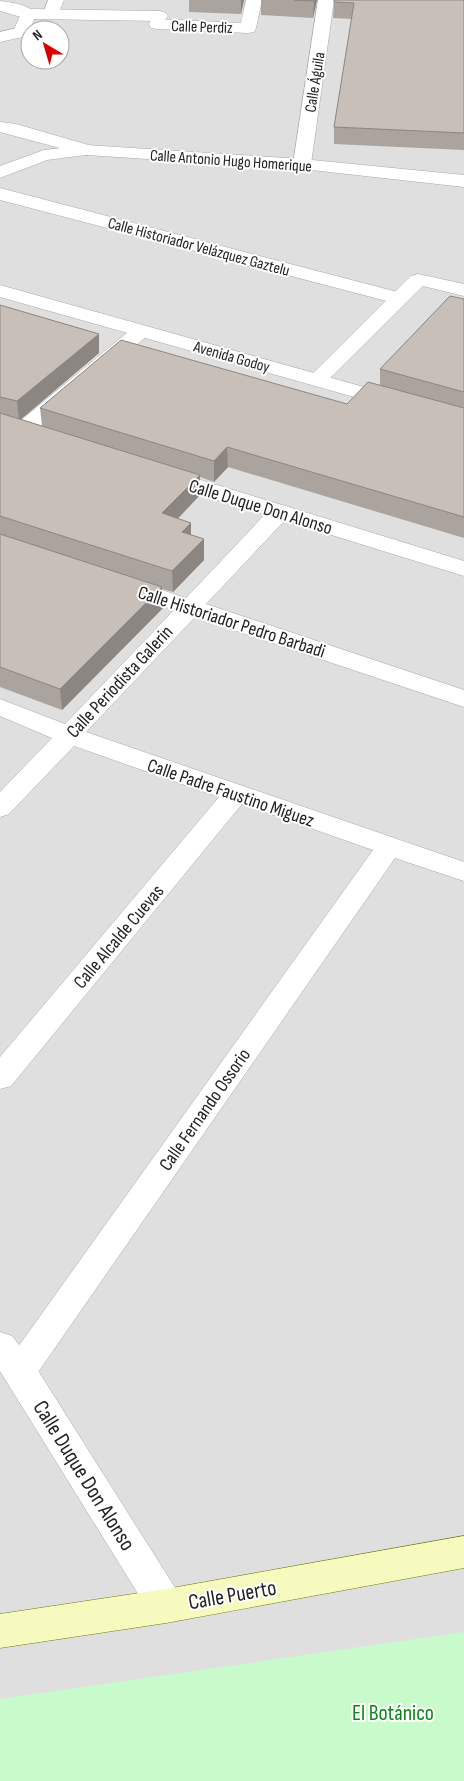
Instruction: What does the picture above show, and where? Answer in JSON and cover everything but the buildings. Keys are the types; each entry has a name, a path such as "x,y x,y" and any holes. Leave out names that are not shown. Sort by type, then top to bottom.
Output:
{"main road":[{"name":"Calle Puerto","path":"0,1631 166,1606 464,1552"}],"street":[{"name":"Calle Perdiz","path":"156,18 248,28 254,0"},
{"name":"Calle Águila","path":"302,164 326,0"},
{"path":"0,6 9,7 28,14 53,7 156,18"},
{"path":"27,20 28,14"},
{"path":"0,37 20,33"},
{"path":"0,127 10,128 86,150"},
{"name":"Calle Antonio Hugo Homerique","path":"0,172 44,155 86,150 302,164 464,181"},
{"name":"Calle Historiador Velázquez Gaztelu","path":"0,194 398,298"},
{"path":"317,380 418,280 426,280 464,290"},
{"name":"Avenida Godoy","path":"0,291 464,422"},
{"path":"22,430 140,331"},
{"path":"0,424 49,439"},
{"name":"Calle Duque Don Alonso","path":"142,468 464,569"},
{"name":"Calle Periodista Galerin","path":"0,808 280,512"},
{"name":"Calle Historiador Pedro Barbadi","path":"109,580 464,699"},
{"name":"Calle Padre Faustino Miguez","path":"0,707 69,735 389,848 464,872"},
{"name":"Calle Alcalde Cuevas","path":"0,1078 236,794"},
{"name":"Calle Fernando Ossorio","path":"10,1359 389,848"},
{"name":"Calle Duque Don Alonso","path":"10,1359 166,1606"}],"shaded area":[{"path":"0,0 464,0 464,1781 0,1781"}],"green space":[{"name":"El Botánico","path":"464,1632 464,1781 0,1781 0,1699"}]}
